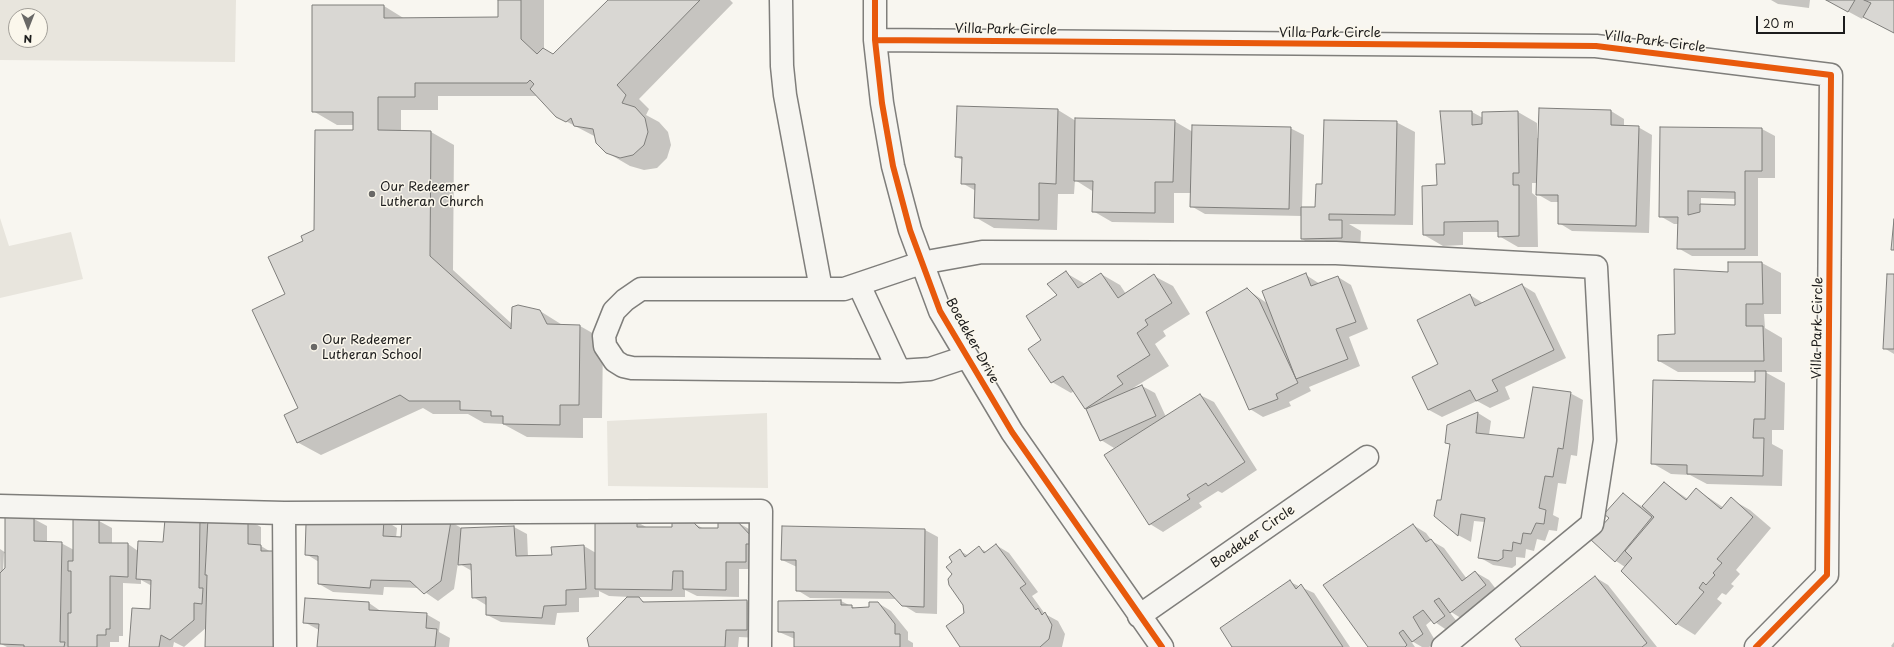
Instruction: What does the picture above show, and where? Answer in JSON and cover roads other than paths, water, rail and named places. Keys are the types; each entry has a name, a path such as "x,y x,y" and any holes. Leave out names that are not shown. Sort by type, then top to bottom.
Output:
{"street":[{"path":"781,0 782,66 785,95 821,289"},
{"name":"Boedeker Drive","path":"875,0 875,40 882,103 893,166 910,230 921,263 940,310 1012,432 1162,647"},
{"name":"Villa Park Circle","path":"875,40 1596,46 1831,75 1827,575 1756,647"},
{"path":"966,356 930,369 899,371 632,368 623,366 615,361 605,346 604,336 614,310 641,289 844,289 921,263 982,252 1328,253 1596,267 1605,440 1592,524 1443,647"},
{"path":"859,285 899,371"},
{"name":"Boedeker Circle","path":"1140,616 1367,457"},
{"path":"0,506 284,513 761,511 760,647"},
{"path":"284,513 285,647"}],"place":[{"name":"Our Redeemer Lutheran Church","path":"372,194"},
{"name":"Our Redeemer Lutheran School","path":"314,347"}]}
